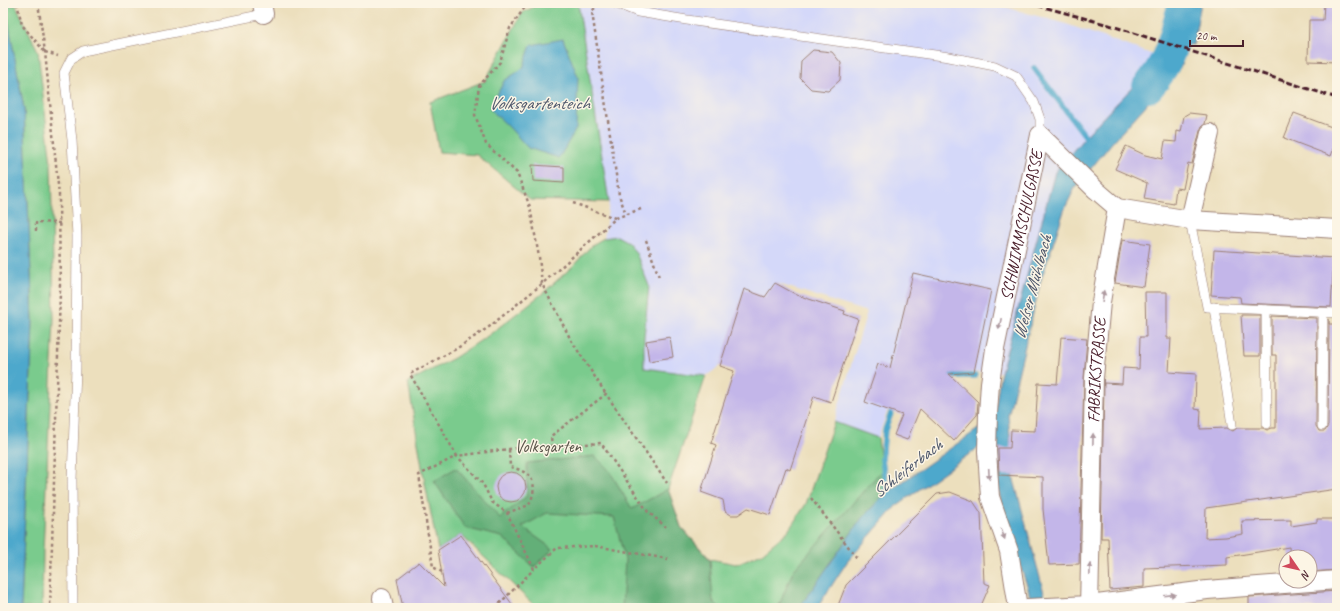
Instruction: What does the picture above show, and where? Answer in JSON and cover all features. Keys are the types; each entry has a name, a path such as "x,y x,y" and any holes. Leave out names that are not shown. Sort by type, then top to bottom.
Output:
{"street":[{"path":"1190,220 1210,133"},
{"name":"SCHWIMMSCHULGASSE","path":"1040,135 1064,160 1117,208"},
{"name":"SCHWIMMSCHULGASSE","path":"1018,608 1009,551 990,497 987,451 988,414 990,383 995,349 1040,135"},
{"path":"1117,208 1190,220 1337,229"},
{"name":"FABRIKSTRASSE","path":"1089,606 1094,378 1102,302 1117,208"},
{"path":"1018,608 1089,606 1207,590 1337,580"}],"lane":[{"path":"615,3 638,12 949,57 995,66 1016,76 1034,102 1040,119 1040,135"},
{"path":"73,608 72,480 76,368 77,236 72,140 64,73 71,59 84,51 263,8"},
{"path":"1190,220 1207,306 1337,314"},
{"path":"1214,307 1232,425"},
{"path":"1266,310 1267,424"},
{"path":"1322,426 1323,313"}],"path":[{"path":"17,3 22,25 45,52"},
{"path":"38,3 45,52 59,195 60,223 60,300 50,608"},
{"path":"528,3 510,28 500,62 479,86 475,115 486,144 517,173 530,207 542,284 571,340 606,394 668,483"},
{"path":"598,3 592,12 619,195 626,214"},
{"path":"573,203 616,218"},
{"path":"534,569 508,513 492,502 483,484 457,456 410,374 456,349 489,327 542,284 616,218 641,209"},
{"path":"36,231 36,222 60,223"},
{"path":"646,240 659,277"},
{"path":"552,447 551,436 606,394"},
{"path":"442,572 432,566 418,475 457,456 509,449 601,443 648,512 666,527"},
{"path":"508,513 529,505 534,494 532,479 522,470 510,467 509,449"},
{"path":"811,498 857,558"},
{"path":"495,608 557,548 595,546 668,559"}],"shaded area":[{"path":"578,3 991,3 1066,24 1157,56 1155,64 1090,131 1055,172 1001,372 900,374 878,438 834,422 867,312 776,283 765,297 744,289 720,366 706,376 644,368 644,337 617,236 604,238 609,202"}],"green space":[{"path":"541,3 578,3 609,202 530,200 477,155 439,152 430,102 485,81 522,13"},
{"path":"5,5 16,5 38,51 51,164 54,319 43,551 42,608 21,608 33,321 24,109"},
{"name":"Volksgarten","path":"617,236 628,242 636,253 649,286 644,337 644,368 706,376 668,489 681,527 710,559 736,564 762,553 788,531 806,504 834,422 878,438 885,494 862,518 799,608 537,608 461,535 438,550 423,473 408,382 454,358 489,335 543,293 573,266 592,245 604,238"},
{"path":"595,456 609,470 632,509 668,489 681,527 710,560 713,602 721,608 622,608 625,560 614,517 547,513 522,527 553,549 534,567 502,537 465,528 434,481 456,468 500,518 527,496 527,463"},
{"path":"882,470 885,494 862,518 799,608 778,608 793,571"}],"water":[{"path":"3,3 5,3 24,109 33,321 21,608 3,608"},
{"path":"1171,3 1201,3 1193,45 1161,42 1183,64 1111,144 1075,188 1065,208 1041,280 1008,416 1014,480 1048,608 1032,608 1028,588 1004,522 992,447 992,438 896,506 847,562 817,608 799,608 862,518 885,494 994,418 1000,376 1055,172 1090,131 1155,64"},
{"name":"Volksgartenteich","path":"563,39 578,77 576,129 559,158 528,148 490,109 504,81 523,68 531,45"}],"building":[{"path":"1324,3 1337,3 1337,62 1308,61 1309,20 1323,20"},
{"path":"813,50 832,52 841,63 840,80 828,91 811,89 800,78 801,61"},
{"path":"1189,113 1207,115 1205,124 1202,126 1200,131 1192,164 1188,163 1183,189 1176,188 1174,204 1144,199 1147,183 1115,169 1126,146 1145,155 1162,159 1165,141 1176,142 1177,131 1181,132 1184,116"},
{"path":"1294,113 1337,129 1337,140 1331,156 1284,138"},
{"path":"532,165 564,167 564,183 533,181"},
{"path":"1122,240 1150,244 1144,287 1115,283"},
{"path":"1214,250 1334,258 1331,307 1241,303 1240,297 1211,295"},
{"path":"913,273 991,290 974,372 949,374 978,402 977,415 954,441 920,409 907,440 894,435 902,415 865,402 878,364 890,368"},
{"path":"775,283 797,295 845,311 844,314 858,319 831,402 814,396 790,470 786,468 770,515 748,508 738,515 731,515 725,511 723,500 701,492 716,445 711,443 734,371 720,366 744,289 765,297"},
{"path":"1145,292 1167,292 1167,338 1171,338 1169,372 1196,374 1195,409 1201,410 1200,429 1227,428 1233,431 1237,428 1263,428 1267,430 1276,428 1276,355 1272,355 1272,316 1317,318 1316,426 1319,431 1325,431 1328,426 1329,319 1329,324 1337,324 1337,489 1206,508 1205,538 1226,537 1243,534 1242,521 1291,520 1291,526 1317,522 1317,519 1337,519 1337,570 1318,571 1318,549 1289,549 1289,547 1227,557 1227,565 1144,568 1144,587 1110,590 1108,538 1101,538 1104,383 1122,384 1123,368 1139,369 1140,337 1146,337"},
{"path":"1241,315 1260,315 1260,356 1244,356"},
{"path":"670,337 673,357 649,361 646,341"},
{"path":"1061,337 1087,339 1084,378 1079,564 1049,565 1043,509 1043,477 999,475 998,448 1010,448 1011,430 1035,431 1038,383 1057,384"},
{"path":"511,472 522,476 526,487 522,498 511,502 500,498 496,487 500,476"},
{"path":"950,492 973,501 981,513 984,583 990,585 980,608 837,608 846,585 937,494"},
{"path":"461,535 515,608 403,608 397,579 419,562 444,587 438,550"},
{"path":"1337,591 1337,608 1249,608 1249,597"}],"waterway":[{"name":"Welser Mühlbach","path":"1148,87 1156,78 1167,58 1175,37 1184,3"},
{"path":"1034,68 1089,141"},
{"path":"944,376 975,376"},
{"name":"Schleiferbach","path":"888,497 882,460 885,430 894,405"}],"railway":[{"path":"1029,3 1109,25 1337,98"}]}
